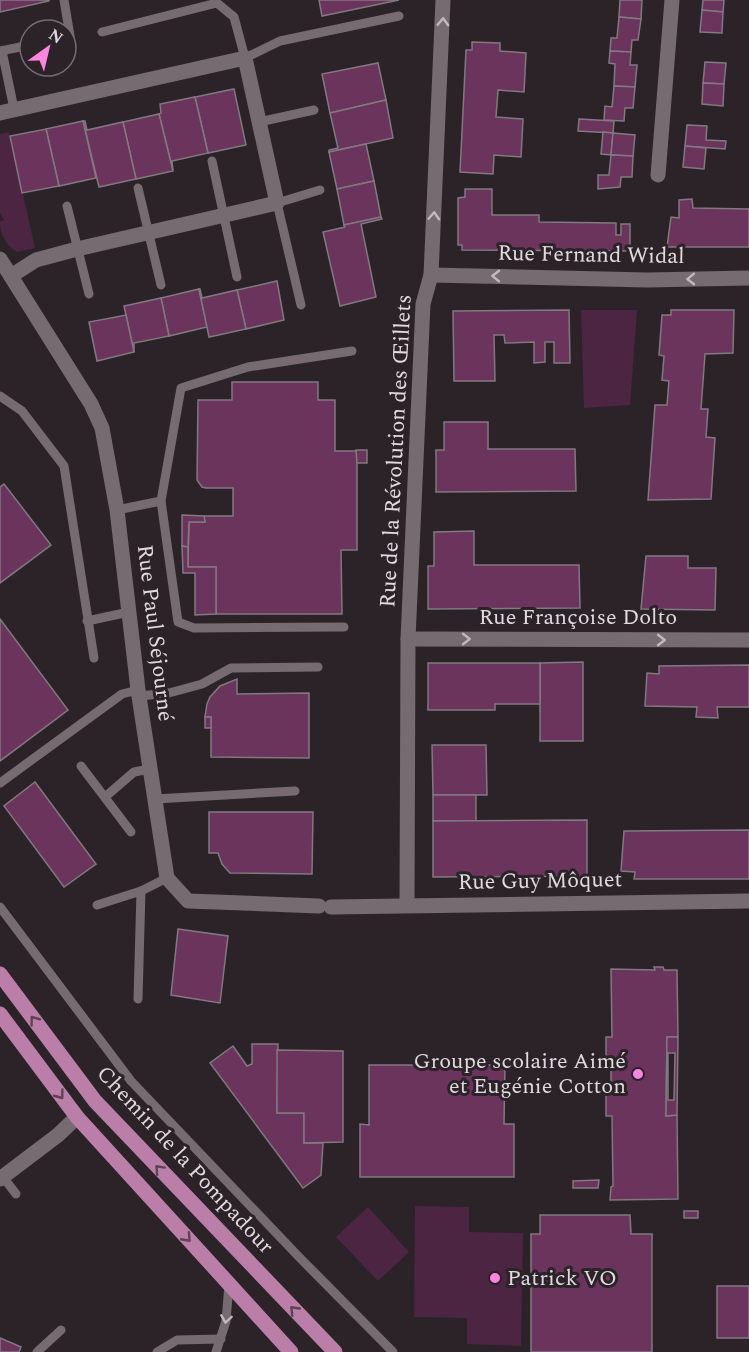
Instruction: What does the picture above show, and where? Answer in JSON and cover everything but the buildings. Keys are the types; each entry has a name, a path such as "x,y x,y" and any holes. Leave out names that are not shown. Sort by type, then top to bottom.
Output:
{"main road":[{"name":"Chemin de la Pompadour","path":"0,974 95,1101 335,1352"},
{"path":"0,1014 77,1117 291,1352"}],"street":[{"name":"Rue de la Révolution des Œillets","path":"407,905 408,639 423,304 431,275 443,0"},
{"path":"658,175 672,0"},
{"path":"7,111 245,58 277,203 36,260 11,276"},
{"name":"Rue Paul Séjourné","path":"0,259 91,404 102,428 117,510 139,693 166,878"},
{"name":"Rue Fernand Widal","path":"431,275 647,280 749,278"},
{"name":"Rue Françoise Dolto","path":"408,639 749,640"},
{"name":"Rue Guy Môquet","path":"166,878 188,901 325,907 749,901"},
{"path":"2,1178 58,1136 77,1117"}],"lane":[{"path":"64,0 67,18"},
{"path":"102,32 217,3 234,17 245,58 280,41 399,16"},
{"path":"7,111 1,51 18,47"},
{"path":"259,122 314,110"},
{"path":"212,161 237,277"},
{"path":"138,188 161,285"},
{"path":"301,305 277,203 320,190"},
{"path":"67,206 89,294"},
{"path":"344,627 194,628 178,622 162,501 181,388 248,367 352,351"},
{"path":"0,396 22,411 64,466 94,658"},
{"path":"117,510 162,501"},
{"path":"87,621 129,612"},
{"path":"0,783 122,694 169,693 202,684 231,668 318,667"},
{"path":"81,766 131,832"},
{"path":"105,797 134,772 150,769"},
{"path":"155,799 295,791"},
{"path":"97,905 141,891 166,878"},
{"path":"138,999 141,891"},
{"path":"0,907 131,1082 393,1352"},
{"path":"2,1178 16,1194"},
{"path":"216,1352 226,1321 229,1284"},
{"path":"37,1352 61,1330"},
{"path":"157,1352 177,1340 221,1339"}],"shaded area":[{"path":"9,132 35,248 17,252 4,239 0,227 0,222 4,220 0,213 0,134"},
{"path":"581,310 637,310 630,405 584,408"},
{"path":"415,1206 469,1207 469,1232 523,1233 521,1346 467,1344 467,1318 414,1317"},
{"path":"368,1207 409,1252 378,1281 336,1237"}],"place":[{"name":"Groupe scolaire Aimé et Eugénie Cotton","path":"638,1074"},
{"name":"Patrick VO","path":"495,1278"}]}
